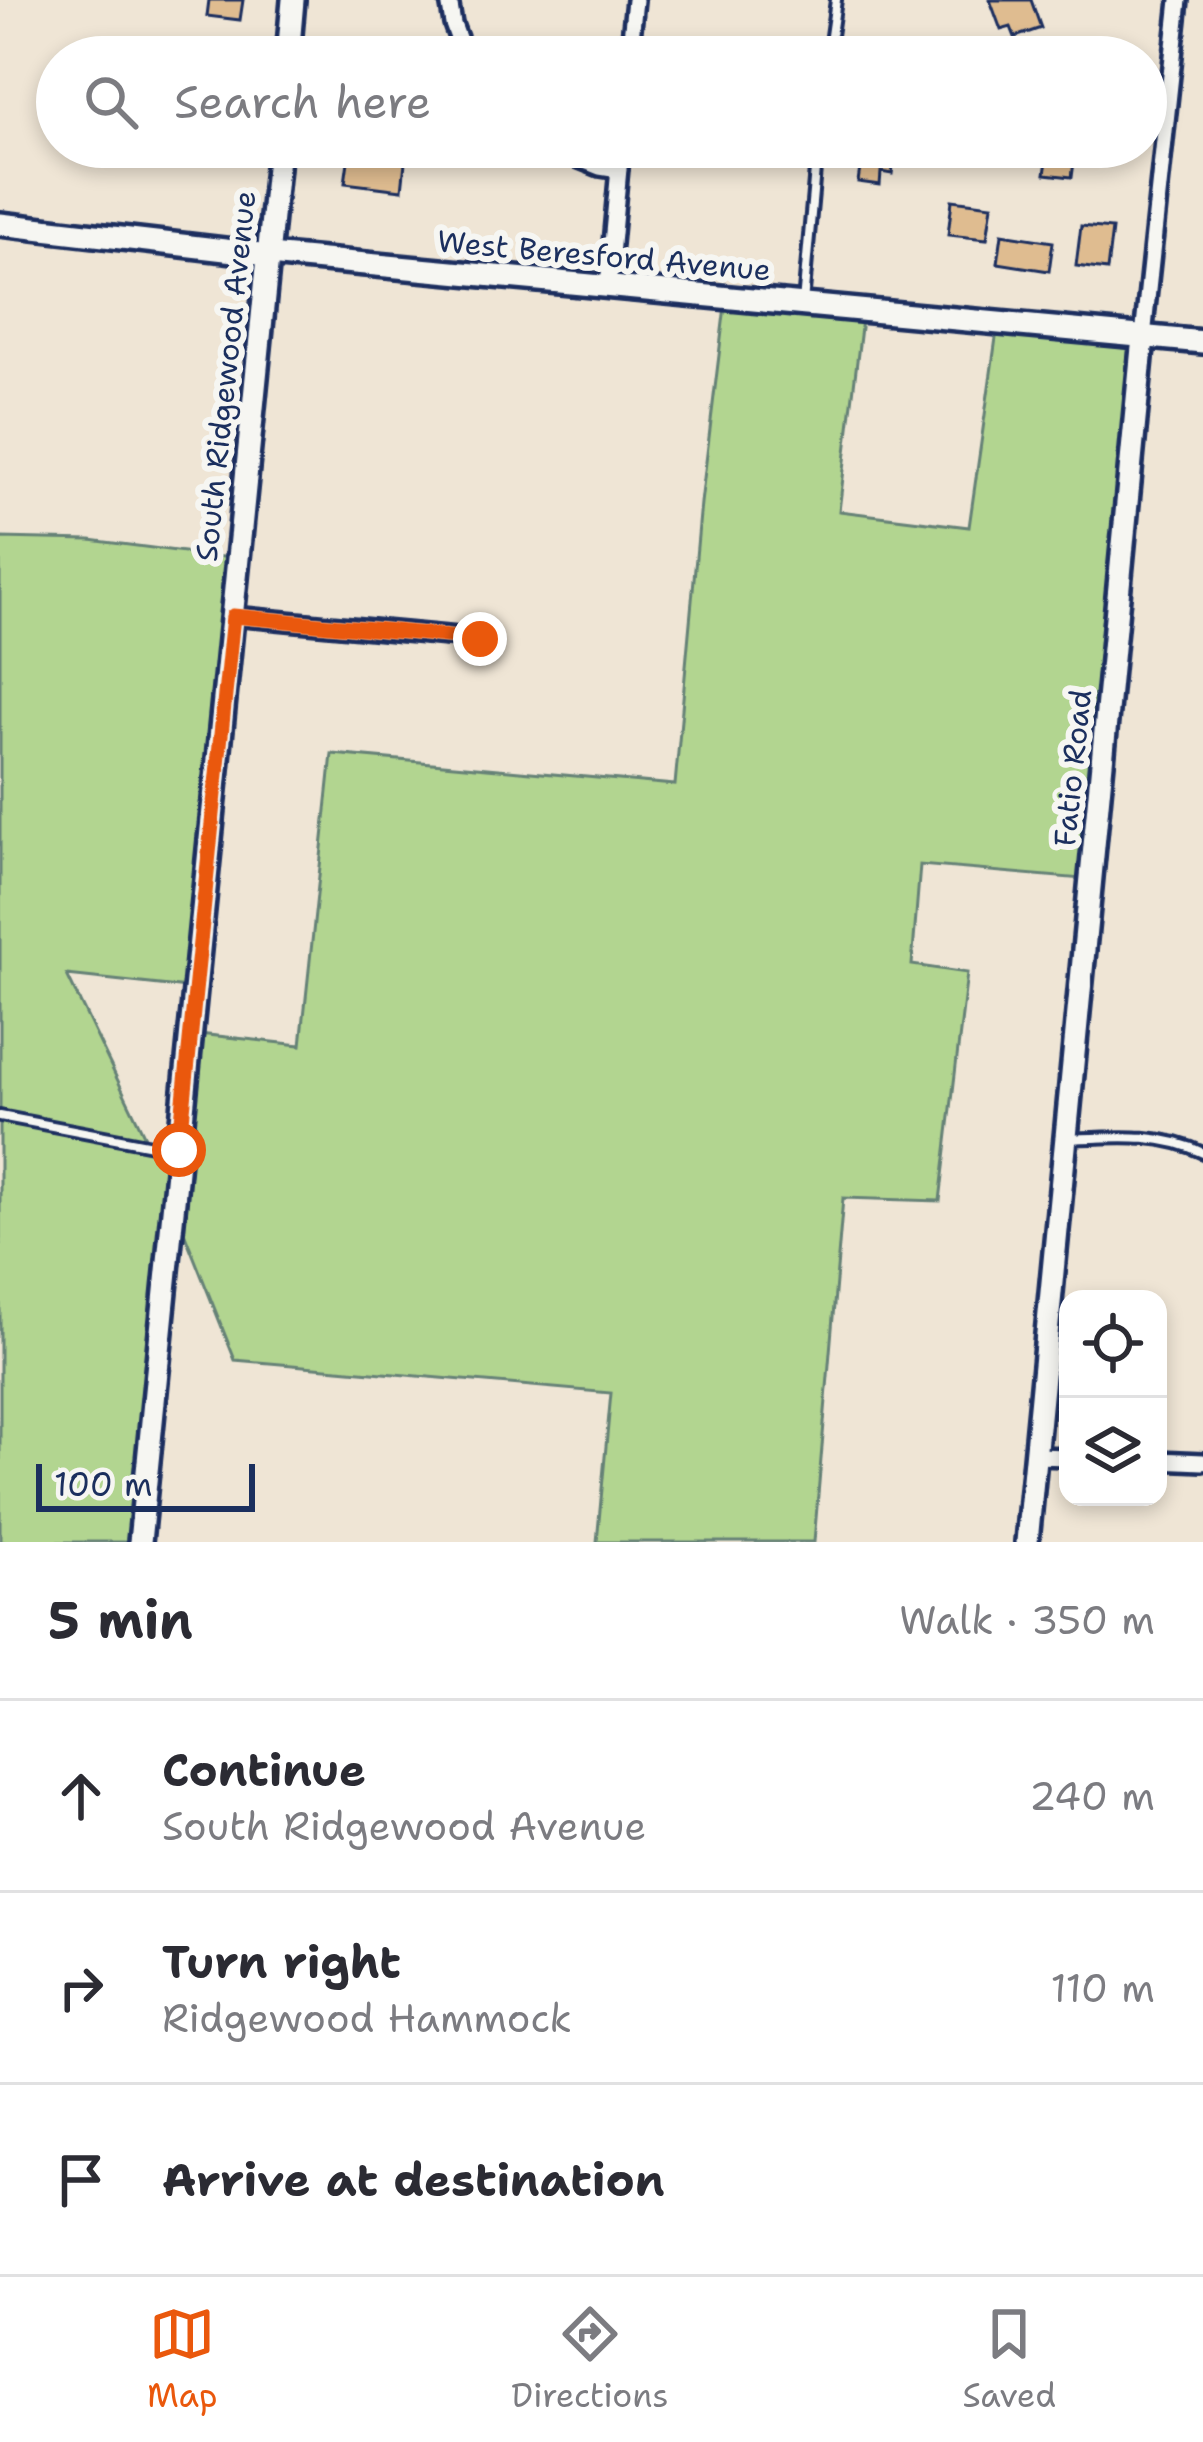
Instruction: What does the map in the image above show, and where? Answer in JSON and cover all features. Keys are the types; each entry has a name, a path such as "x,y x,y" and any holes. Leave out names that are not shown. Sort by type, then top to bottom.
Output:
{"street":[{"path":"290,36 293,0"},
{"path":"449,0 457,36"},
{"path":"631,36 635,0"},
{"name":"Fatio Road","path":"1167,109 1179,0"},
{"name":"South Ridgewood Avenue","path":"140,1542 277,168"},
{"path":"608,286 619,170 610,168"},
{"name":"Fatio Road","path":"1027,1542 1161,168"},
{"name":"West Beresford Avenue","path":"0,224 269,255 1203,342"},
{"path":"233,616 480,639"},
{"path":"1036,1456 1059,1457"},
{"path":"1167,1460 1203,1462"}],"lane":[{"path":"831,36 836,0"},
{"path":"802,305 815,168"},
{"path":"0,1115 179,1150"},
{"path":"1066,1139 1138,1136 1185,1144 1203,1153"}],"green space":[{"path":"725,306 862,319 839,511 969,527 997,331 1130,345 1082,879 920,865 912,965 967,973 940,1201 843,1198 814,1542 597,1542 611,1393 235,1360 180,1222 198,1034 301,1045 332,754 675,785"},
{"path":"0,538 90,540 231,558 188,988 67,975 146,1139 172,1143 133,1542 0,1542"}],"building":[{"path":"209,0 243,0 240,20 207,16"},
{"path":"990,0 1031,0 1041,28 1018,36 1011,27 1001,30"},
{"path":"347,168 404,168 402,190 345,183"},
{"path":"860,168 893,168 892,174 881,172 880,185 858,182"},
{"path":"1046,168 1073,168 1072,177 1045,174"},
{"path":"952,200 992,205 987,239 948,235"},
{"path":"1081,226 1112,229 1107,270 1076,266"},
{"path":"1002,234 1053,242 1049,271 998,263"}],"route":[{"path":"179,1150 233,616 480,639"}]}
